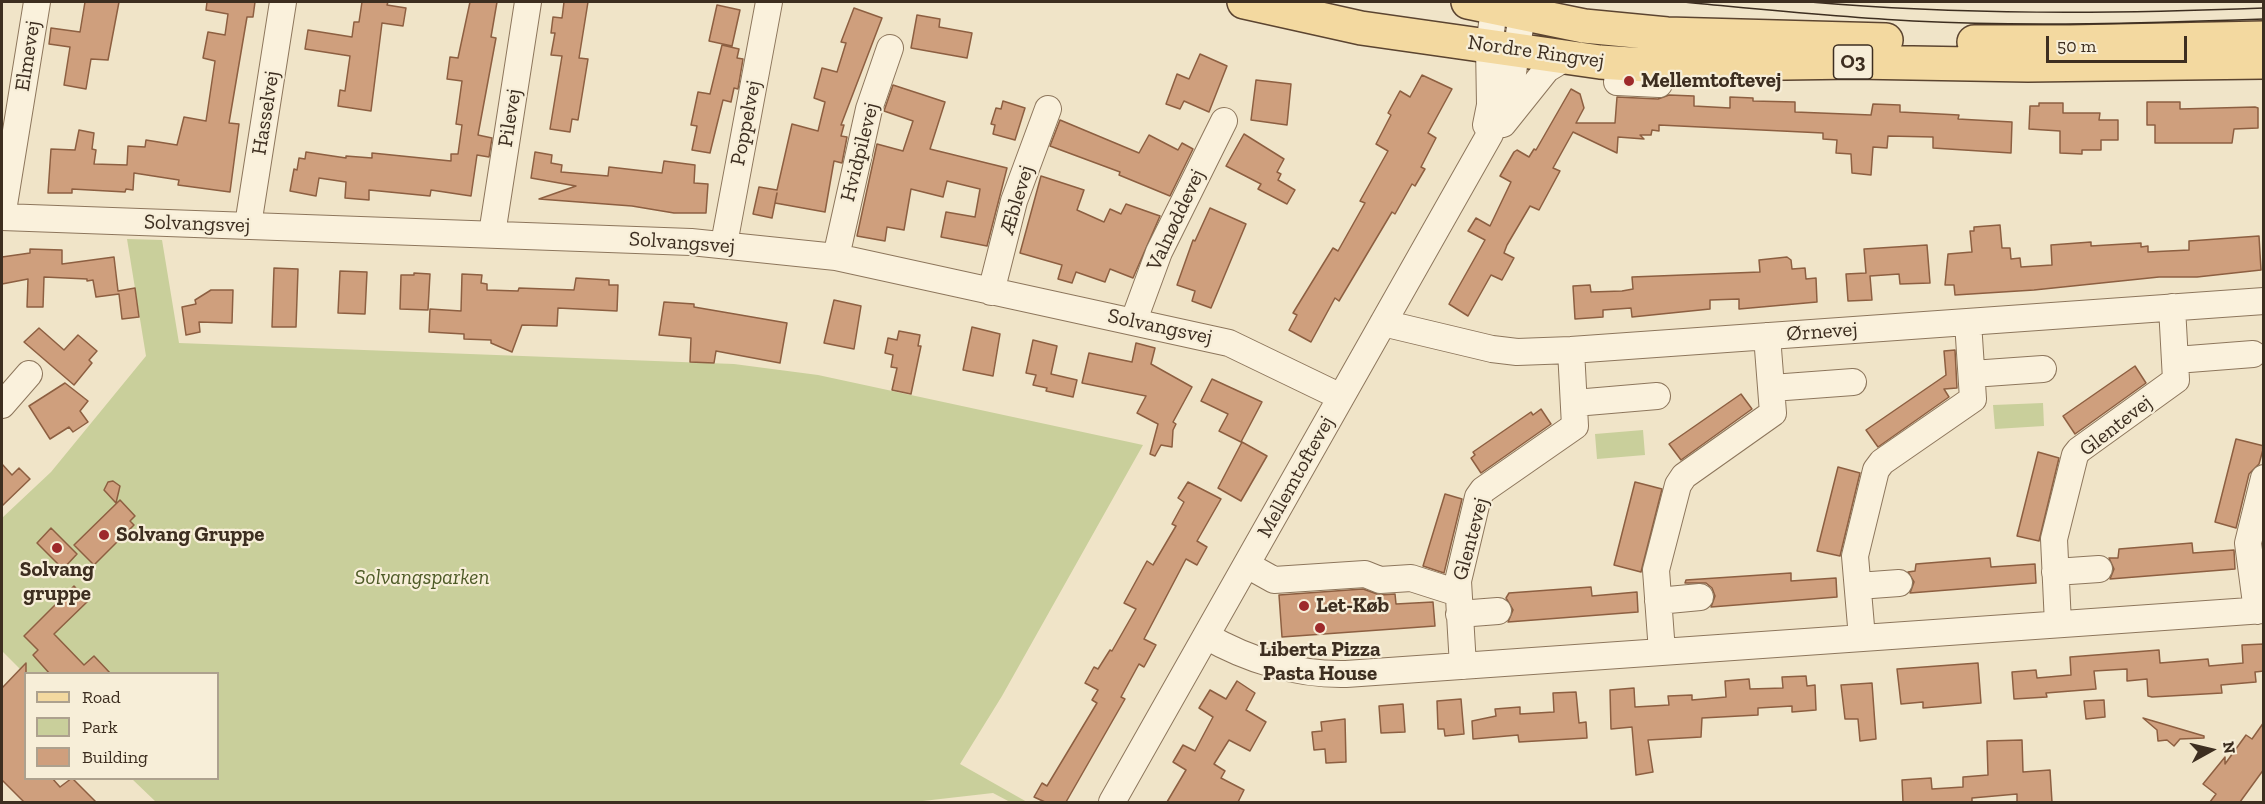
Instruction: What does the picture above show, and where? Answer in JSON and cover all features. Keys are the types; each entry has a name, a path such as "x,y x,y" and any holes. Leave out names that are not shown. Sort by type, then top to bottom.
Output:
{"main road":[{"path":"1556,2 1564,5 1727,24 1738,26 1751,36"},
{"name":"Nordre Ringvej","path":"1254,3 1361,28 1501,17 1667,34 1900,41 2070,42 2264,38"},
{"name":"Nordre Ringvej","path":"1501,17 1567,57 1660,65 1855,62 2051,65 2264,62"}],"street":[{"name":"Elmevej","path":"2,217 37,2"},
{"name":"Hasselvej","path":"248,225 283,2"},
{"name":"Pilevej","path":"492,234 528,2"},
{"name":"Poppelvej","path":"724,244 769,2"},
{"name":"Mellemtoftevej","path":"1480,152 1490,105 1501,17"},
{"name":"Hvidpilevej","path":"836,257 869,109 890,48"},
{"name":"Mellemtoftevej","path":"1113,802 1480,152 1547,69 1567,57"},
{"path":"1617,81 1659,84 1660,65"},
{"name":"Æblevej","path":"991,292 1014,201 1048,109"},
{"name":"Valnøddevej","path":"1134,320 1159,252 1224,121"},
{"name":"Solvangsvej","path":"2,217 724,244 836,257 991,292 1134,320 1229,343 1341,397"},
{"name":"Ørnevej","path":"1383,323 1492,349 1517,352 2264,301"},
{"name":"Glentevej","path":"2058,624 2054,539 2075,455 2172,384 2177,375 2172,307"},
{"path":"1862,638 1855,556 1876,470 1882,462 1970,402 1974,395 1968,322"},
{"path":"1662,652 1657,566 1679,482 1771,416 1772,388 1767,336"},
{"name":"Glentevej","path":"1463,666 1458,581 1480,493 1572,430 1576,421 1571,350"},
{"path":"2176,360 2253,354"},
{"path":"1972,374 2043,369"},
{"path":"2,405 29,374"},
{"path":"1772,388 1853,382"},
{"path":"1575,403 1657,396"},
{"path":"1206,636 1250,657 1314,673 1346,674 2260,611 2257,561 2249,532 2264,478"},
{"path":"1246,565 1274,580 1365,574 1380,580 1411,578 1459,604 1498,611"},
{"path":"2055,572 2099,569"},
{"path":"1858,586 1899,583"},
{"path":"1658,601 1700,597"}],"green space":[{"name":"Solvangsparken","path":"127,239 162,240 179,343 734,364 818,375 1143,445 1002,696 960,764 1027,802 1010,802 993,793 914,802 156,802 133,780 219,780 219,672 24,673 2,651 2,518 51,472 146,356"},
{"path":"2043,403 2044,426 1995,429 1993,405"},
{"path":"1643,430 1645,455 1597,459 1595,434"}],"building":[{"path":"85,2 119,2 108,60 91,59 86,89 64,85 70,47 49,44 51,28 80,32"},
{"path":"207,2 255,2 253,17 247,17 229,123 239,124 230,192 178,185 179,180 134,173 133,190 126,189 125,192 72,189 72,193 48,193 51,149 75,150 79,130 94,133 92,149 96,150 94,164 127,165 128,146 145,147 146,140 177,145 184,117 206,121 215,61 203,58 208,32 225,35 228,14 206,10"},
{"path":"362,2 388,2 387,5 406,8 403,26 382,23 371,111 338,106 340,90 345,91 350,56 305,49 308,30 352,37 354,22 359,22"},
{"path":"470,2 497,2 491,37 496,38 478,135 492,138 489,157 477,155 471,196 431,190 430,196 369,190 369,200 345,198 346,182 319,178 316,196 290,191 294,169 297,170 299,158 305,159 306,152 346,158 346,156 372,158 372,153 451,161 451,154 458,154 462,125 456,124 462,81 447,79 450,57 458,58"},
{"path":"564,2 588,2 579,58 588,59 578,120 572,119 570,132 550,129 562,56 551,55 555,33 551,33 553,17 562,18"},
{"path":"717,5 740,10 732,46 709,41"},
{"path":"854,8 882,18 841,125 844,125 841,136 847,137 842,163 834,161 825,212 775,203 772,218 753,214 759,187 777,190 792,124 818,131 825,102 814,98 822,68 837,72 846,43 841,42"},
{"path":"917,15 940,19 939,27 972,33 967,58 911,48"},
{"path":"722,45 739,49 737,58 743,59 738,89 734,88 731,102 723,100 710,153 692,150 697,126 691,125 698,92 710,94"},
{"path":"1200,54 1227,66 1209,112 1184,101 1180,109 1166,104 1177,74 1189,79"},
{"path":"1422,75 1452,89 1428,133 1436,138 1421,167 1425,169 1415,186 1412,184 1395,214 1392,212 1339,301 1335,298 1311,342 1289,330 1297,315 1293,313 1333,248 1338,251 1365,203 1360,201 1388,151 1376,144 1391,115 1388,113 1400,91 1410,97"},
{"path":"1256,80 1291,84 1287,125 1251,120"},
{"path":"893,85 945,102 930,149 1007,168 987,246 941,237 946,212 975,217 980,189 947,181 943,197 911,189 904,230 887,227 885,241 857,236 877,144 903,151 913,121 884,111"},
{"path":"1571,89 1580,94 1584,108 1576,123 1615,123 1617,97 1658,99 1669,95 1694,96 1694,106 1730,108 1730,97 1753,98 1753,101 1795,102 1795,112 1871,115 1873,104 1900,105 1900,112 1959,115 1958,119 2012,122 2011,153 1933,148 1933,137 1888,136 1887,148 1873,147 1871,175 1852,173 1851,154 1836,153 1837,140 1823,139 1823,133 1659,125 1659,131 1652,130 1651,135 1640,135 1644,139 1618,137 1617,153 1573,132 1553,168 1560,171 1539,210 1530,206 1507,245 1504,253 1514,258 1502,280 1491,275 1468,316 1449,304 1485,240 1468,231 1476,218 1490,226 1511,182 1500,176 1514,152 1517,150 1529,157 1534,149 1536,150"},
{"path":"1003,101 1025,108 1015,140 993,134 995,125 991,124 996,108 1001,109"},
{"path":"2147,102 2180,102 2180,109 2255,107 2258,108 2258,128 2234,129 2232,143 2155,143 2155,125 2147,125"},
{"path":"2039,103 2063,103 2063,113 2100,113 2099,120 2118,120 2118,140 2101,140 2101,150 2082,150 2082,154 2060,153 2060,131 2029,129 2030,106 2039,106"},
{"path":"1060,120 1139,153 1149,135 1178,150 1182,143 1193,149 1170,196 1119,175 1120,172 1050,146"},
{"path":"1244,134 1284,159 1277,172 1281,174 1278,180 1295,190 1287,204 1258,189 1261,184 1226,166"},
{"path":"535,152 552,155 551,163 562,165 561,172 608,176 609,167 662,173 664,161 695,165 694,183 708,184 706,213 674,213 632,206 539,199 576,186 531,178"},
{"path":"1041,176 1084,190 1077,210 1104,222 1110,209 1121,214 1126,204 1160,216 1133,278 1110,269 1105,282 1076,272 1072,283 1058,279 1062,265 1020,253"},
{"path":"1210,208 1246,224 1211,308 1192,301 1195,291 1177,285 1193,240 1195,241"},
{"path":"2000,225 2002,248 2010,248 2011,259 2020,258 2021,267 2052,265 2051,245 2091,242 2091,246 2141,243 2141,247 2148,246 2148,252 2189,250 2189,241 2259,236 2261,270 1955,295 1954,285 1945,285 1948,254 1972,252 1970,231 1974,231 1974,227"},
{"path":"1927,245 1930,283 1900,284 1899,274 1870,276 1872,300 1848,301 1846,274 1866,273 1864,249"},
{"path":"30,249 62,250 62,264 114,257 118,291 135,288 139,317 122,319 119,294 96,297 93,280 87,281 87,279 44,277 43,307 27,307 28,279 2,284 2,257 30,253"},
{"path":"1787,257 1791,260 1792,269 1805,268 1806,279 1816,278 1817,302 1739,309 1739,299 1710,300 1710,309 1632,317 1631,308 1603,310 1603,317 1575,319 1573,286 1590,285 1591,292 1622,291 1633,289 1632,277 1760,272 1759,260"},
{"path":"274,268 298,269 296,327 272,327"},
{"path":"340,271 367,272 365,314 338,313"},
{"path":"414,273 430,274 428,310 400,309 401,275 414,275"},
{"path":"462,274 482,275 481,283 487,284 487,290 518,291 519,288 574,290 576,278 609,280 609,285 618,285 617,311 558,308 557,326 522,325 512,352 491,343 491,340 464,339 464,334 429,332 430,309 461,311"},
{"path":"211,290 233,290 232,323 199,322 200,332 186,335 182,307 196,304 195,300"},
{"path":"834,300 861,306 854,349 824,343"},
{"path":"664,302 694,304 694,307 787,323 780,363 716,351 714,363 690,362 691,338 659,335"},
{"path":"972,327 1000,334 993,376 963,370"},
{"path":"39,328 64,350 78,335 97,351 89,360 92,363 74,385 24,342"},
{"path":"899,331 920,335 918,346 921,346 911,394 892,390 897,368 891,367 893,355 885,353 888,338 897,340"},
{"path":"1033,340 1057,346 1051,374 1077,380 1073,397 1046,391 1047,388 1033,385 1036,375 1026,373"},
{"path":"1136,343 1155,348 1151,364 1192,387 1173,422 1176,424 1173,430 1172,447 1161,445 1155,456 1150,454 1158,424 1137,413 1146,396 1082,383 1089,353 1132,362"},
{"path":"1955,350 1957,388 1944,389 1949,397 1878,447 1866,430 1946,375 1944,351"},
{"path":"2135,366 2146,383 2075,434 2063,416"},
{"path":"1212,379 1262,402 1241,442 1219,431 1228,414 1201,401"},
{"path":"65,383 88,401 80,411 88,422 73,432 69,427 50,439 29,406"},
{"path":"1741,394 1752,409 1681,460 1669,444"},
{"path":"1541,409 1551,424 1481,473 1471,458 1475,455 1473,452 1531,412 1533,415"},
{"path":"2236,439 2264,446 2259,464 2249,474 2236,528 2215,522"},
{"path":"1242,442 1267,456 1241,501 1218,488"},
{"path":"2038,452 2059,458 2039,541 2017,536"},
{"path":"2,464 12,475 19,468 30,479 2,506"},
{"path":"1838,467 1860,473 1840,556 1817,551"},
{"path":"113,481 120,486 116,503 104,490 108,482"},
{"path":"1188,482 1221,499 1197,541 1207,547 1197,565 1186,559 1144,639 1156,645 1144,667 1139,664 1121,697 1125,699 1066,802 1045,802 1034,797 1042,783 1047,786 1097,703 1092,700 1098,690 1085,683 1094,667 1098,669 1110,650 1112,651 1136,609 1124,603 1147,561 1153,565 1176,526 1172,524 1184,502 1178,498"},
{"path":"1635,482 1662,489 1641,572 1614,565"},
{"path":"1445,494 1462,499 1444,573 1423,566"},
{"name":"Solvang Gruppe","path":"120,500 135,516 130,521 134,525 94,565 74,545"},
{"name":"Solvang gruppe","path":"51,528 77,554 63,569 37,543"},
{"path":"2192,543 2193,553 2234,550 2235,569 2110,579 2114,569 2109,558 2118,558 2119,549"},
{"path":"1990,558 1991,567 2035,564 2036,583 1910,593 1914,582 1908,572 1915,571 1916,564"},
{"path":"1791,573 1791,581 1836,578 1837,597 1711,607 1715,596 1712,588 1706,583 1685,583 1686,580"},
{"path":"74,586 88,601 54,634 84,665 94,656 109,672 48,672 33,655 38,650 24,636"},
{"path":"1591,587 1592,596 1637,592 1638,612 1508,622 1513,610 1506,598 1509,593"},
{"path":"1363,589 1380,595 1395,594 1396,604 1433,602 1435,626 1282,637 1279,595"},
{"path":"2264,644 2264,671 2255,672 2256,682 2221,685 2222,693 2148,696 2147,679 2127,681 2127,669 2094,671 2096,689 2046,693 2047,697 2014,699 2012,672 2036,670 2037,678 2071,675 2070,657 2159,650 2160,663 2208,659 2209,666 2243,663 2242,645"},
{"path":"26,663 26,672 24,672 24,780 54,780 60,787 69,780 74,780 96,802 24,802 2,780 2,688"},
{"path":"1978,663 1981,703 1923,708 1923,702 1901,704 1897,669"},
{"path":"1806,676 1807,686 1815,685 1816,710 1792,712 1792,706 1758,708 1758,715 1702,718 1701,737 1648,740 1653,772 1636,775 1632,727 1611,729 1610,690 1634,688 1635,707 1669,705 1668,696 1692,695 1692,700 1726,697 1725,681 1749,679 1750,689 1783,688 1782,677"},
{"path":"1237,681 1255,693 1246,710 1266,722 1250,751 1229,740 1214,764 1225,771 1221,778 1244,790 1238,802 1167,802 1186,770 1173,762 1183,745 1195,751 1213,717 1199,708 1210,690 1226,699"},
{"path":"1872,683 1876,739 1860,741 1858,719 1845,719 1841,685"},
{"path":"1576,692 1579,723 1586,722 1587,738 1519,742 1518,735 1473,739 1472,721 1496,716 1495,709 1520,707 1520,714 1554,712 1553,693"},
{"path":"1461,699 1464,734 1445,736 1444,729 1438,729 1437,701"},
{"path":"2104,700 2105,717 2086,719 2084,701"},
{"path":"1403,704 1405,732 1381,733 1379,706"},
{"path":"2143,718 2204,736 2204,738 2180,739 2174,746 2167,740 2158,741 2157,730"},
{"path":"1345,719 1346,762 1326,763 1325,749 1314,750 1312,732 1322,731 1321,722"},
{"path":"2264,722 2264,769 2240,802 2210,802 2216,794 2203,784 2225,757 2225,764 2246,735 2252,739"},
{"path":"2022,740 2023,772 2050,770 2052,802 2017,802 2017,794 1972,798 1972,802 1903,802 1902,780 1931,778 1932,789 1963,787 1963,777 1988,775 1987,741"}],"tram line":[{"path":"1682,2 1957,23 2088,24 2264,19"},
{"path":"1810,2 1923,9 2037,12 2264,8"}],"place":[{"name":"Mellemtoftevej","path":"1629,81"},
{"name":"Solvang Gruppe","path":"104,535"},
{"name":"Solvang gruppe","path":"57,548"},
{"name":"Let-Køb","path":"1304,606"},
{"name":"Liberta Pizza Pasta House","path":"1320,628"}]}
